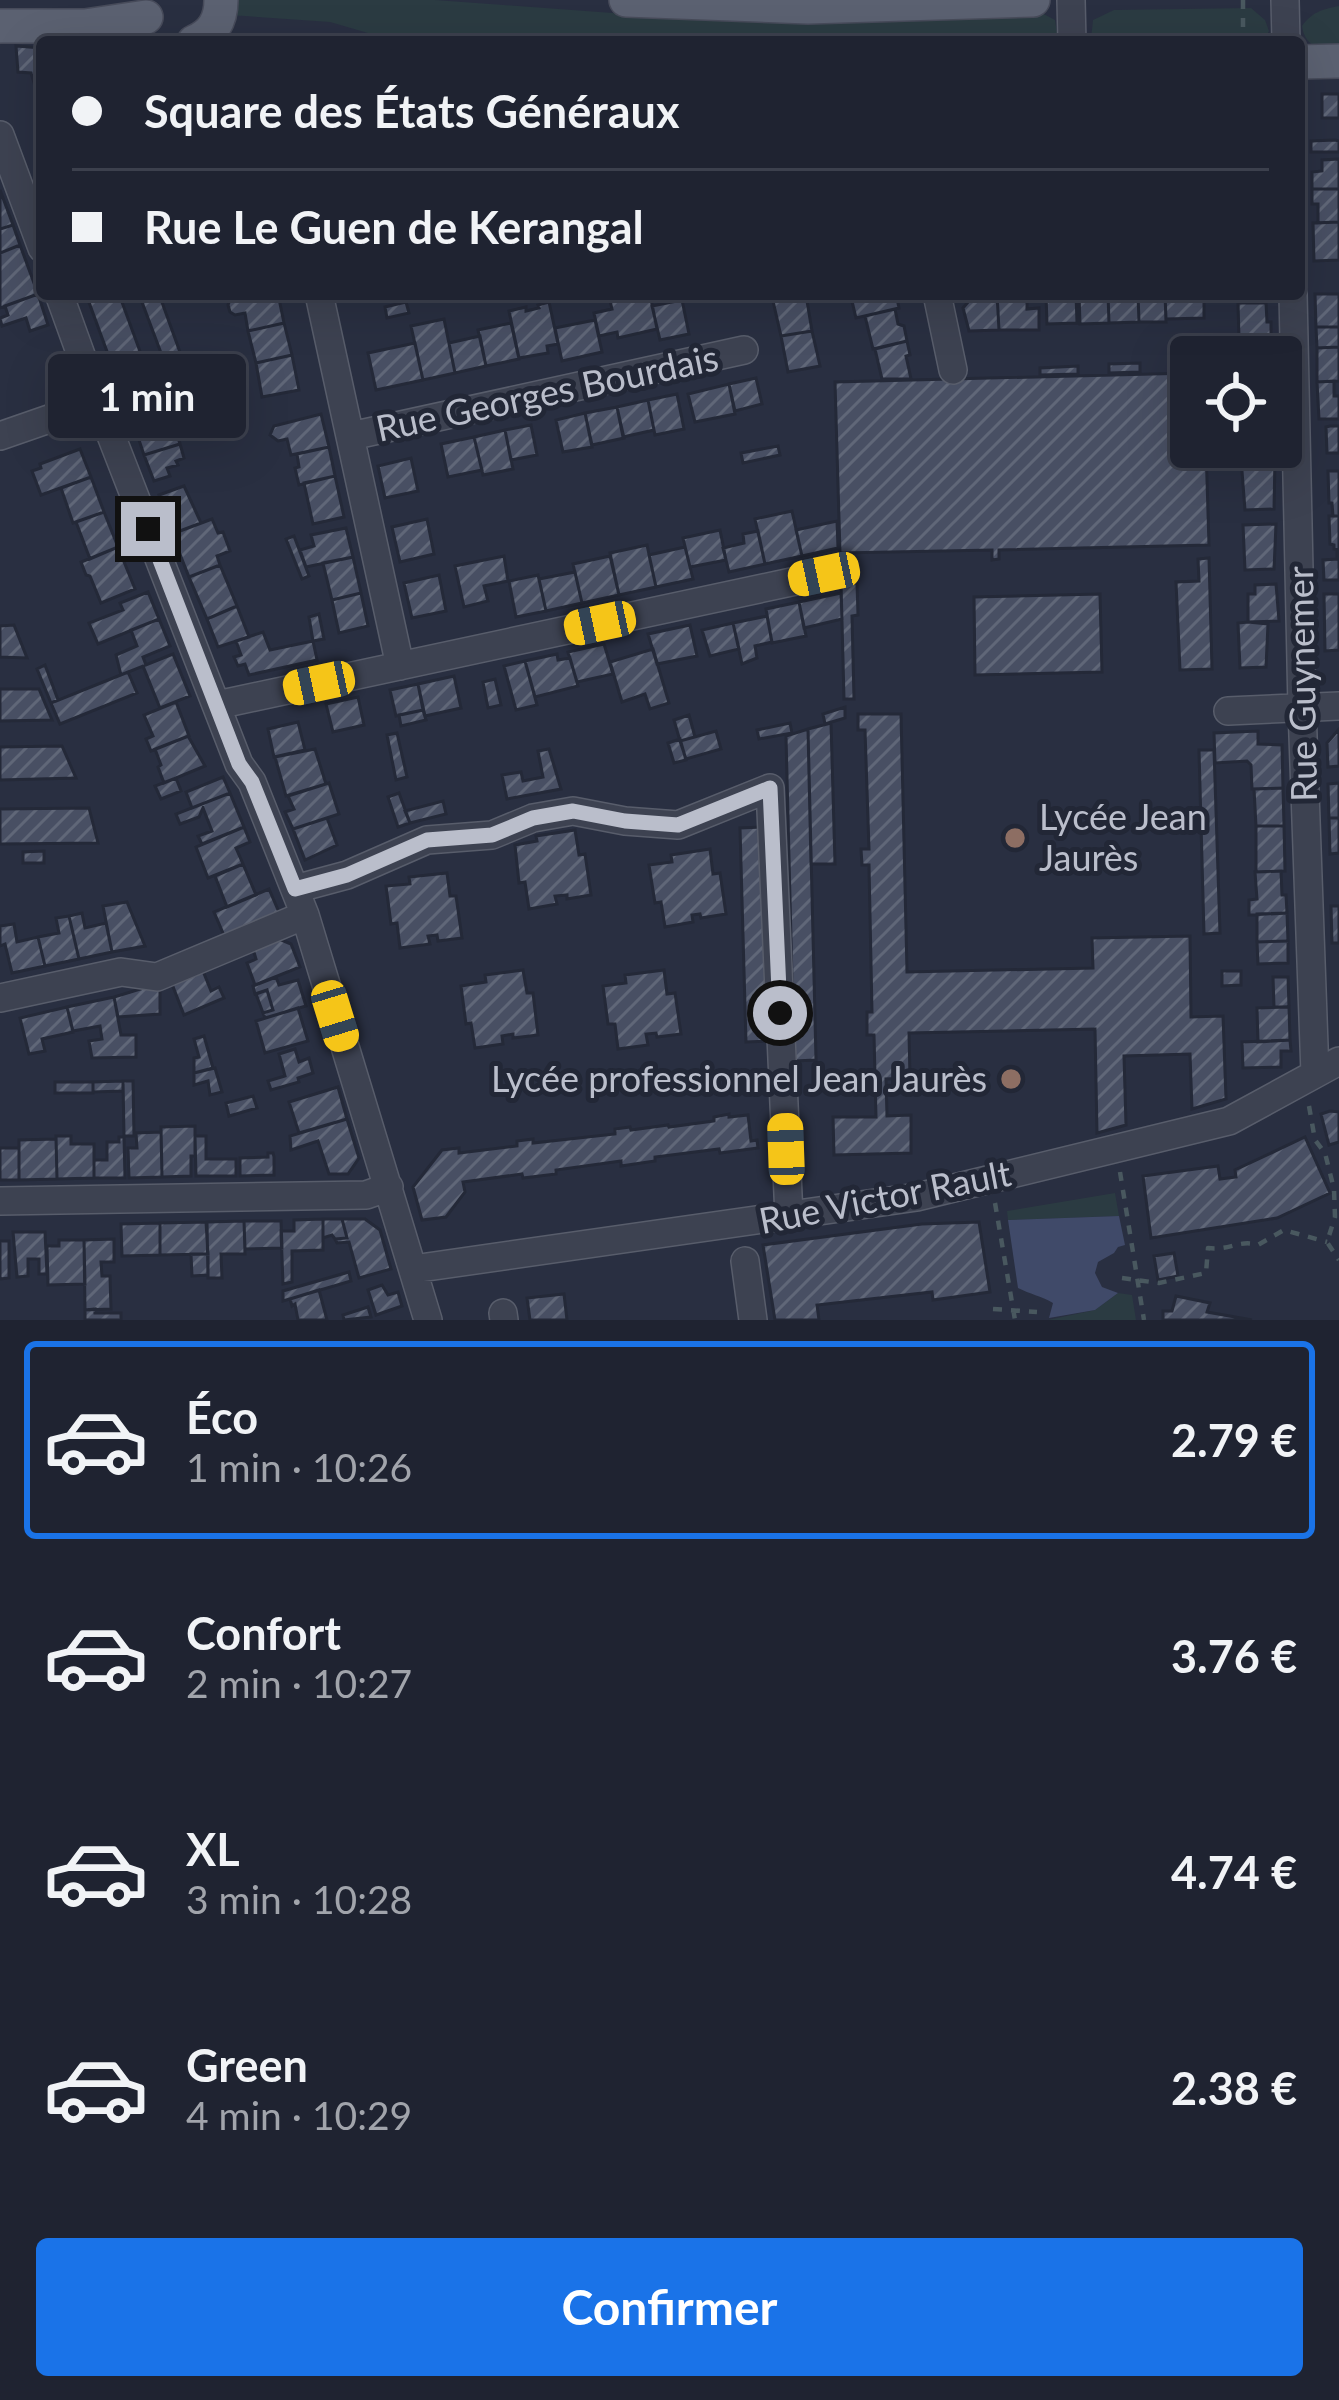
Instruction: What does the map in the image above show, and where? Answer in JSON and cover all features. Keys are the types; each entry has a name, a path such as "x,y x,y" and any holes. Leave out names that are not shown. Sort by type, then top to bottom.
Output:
{"main road":[{"path":"202,36 217,24 221,0"},
{"path":"626,0 808,7 1033,0"},
{"path":"0,26 91,26 145,8 159,36"},
{"path":"1305,62 1339,62"}],"street":[{"path":"1071,0 1072,36"},
{"path":"1285,0 1286,36"},
{"path":"0,135 36,232"},
{"path":"61,300 239,764 252,782 300,902 428,1320"},
{"path":"320,300 400,666"},
{"path":"938,300 953,370"},
{"name":"Rue Guynemer","path":"1294,300 1302,708 1320,1078"},
{"name":"Rue Georges Bourdais","path":"351,436 744,350"},
{"path":"0,436 98,402"},
{"path":"218,705 824,574"},
{"path":"1228,711 1339,706"},
{"path":"0,998 121,972 157,977 347,875 427,840 492,835 533,818 573,811 678,825 770,788 789,1217"},
{"name":"Rue Victor Rault","path":"413,1269 917,1197 1228,1121 1320,1078"},
{"path":"0,1201 366,1195 389,1187"},
{"path":"745,1261 753,1320"}],"path":[{"path":"1243,0 1243,36"},
{"path":"1320,1078 1315,1140 1325,1153 1334,1189 1335,1217 1327,1242"},
{"path":"1116,1148 1144,1320"},
{"path":"991,1179 1015,1320"},
{"path":"1122,1278 1159,1283 1206,1273 1208,1248 1223,1250 1246,1241 1258,1244 1284,1230 1327,1242 1339,1260"},
{"path":"993,1309 1037,1312"}],"shaded area":[{"path":"213,0 435,0 626,14 1038,11 1055,20 1058,36 378,36 330,22 229,15"},
{"path":"1339,6 1339,49 1310,43 1302,26 1318,12"},
{"path":"1251,8 1265,20 1269,31 1266,36 1091,36 1093,20 1114,10"},
{"path":"1115,1193 1119,1216 1008,1220 1007,1211"},
{"path":"1118,1293 1132,1295 1136,1320 1048,1320 1095,1310"}],"water":[{"path":"1119,1216 1125,1245 1098,1262 1095,1273 1102,1287 1118,1293 1095,1310 1049,1318 1053,1303 1018,1288 1008,1220"}],"building":[{"path":"16,46 36,48 36,89 31,73 18,72"},
{"path":"1322,94 1339,94 1339,118 1322,118"},
{"path":"1335,140 1339,152 1311,152 1311,141"},
{"path":"1339,159 1339,189 1312,189 1312,172 1322,171 1322,160"},
{"path":"1312,189 1339,189 1339,222 1318,223"},
{"path":"0,190 13,225 0,229"},
{"path":"1339,222 1339,260 1314,261 1313,223"},
{"path":"13,225 20,245 0,253 0,229"},
{"path":"20,245 36,295 0,308 0,253"},
{"path":"1315,294 1339,294 1339,327 1316,327"},
{"path":"36,295 48,325 30,331 26,318 2,326 0,318 8,315 5,306"},
{"path":"88,300 121,300 149,376 120,387"},
{"path":"141,300 161,300 190,380 173,385"},
{"path":"230,300 279,300 284,323 248,331 245,313 235,315"},
{"path":"651,300 657,329 618,338 617,332 599,336 594,313 612,309 610,301"},
{"path":"682,300 689,334 660,340 652,306"},
{"path":"807,300 812,331 781,336 773,301"},
{"path":"897,300 899,308 856,318 852,301"},
{"path":"970,300 997,300 999,330 969,331 963,308"},
{"path":"997,300 1027,300 1027,309 1039,308 1039,330 999,330"},
{"path":"1046,300 1076,300 1077,323 1047,324"},
{"path":"1079,300 1108,300 1109,323 1080,324"},
{"path":"1108,300 1138,300 1139,322 1109,323"},
{"path":"1138,300 1165,300 1166,322 1139,322"},
{"path":"1165,300 1204,300 1204,318 1166,319"},
{"path":"406,302 409,313 387,318 385,307"},
{"path":"549,302 558,344 547,346 548,353 519,358 509,311 526,307 526,311"},
{"path":"1238,303 1266,303 1271,336 1239,336"},
{"path":"895,309 907,341 873,349 865,316"},
{"path":"444,319 455,373 423,380 411,326"},
{"path":"595,320 602,352 562,361 555,328"},
{"path":"284,323 292,355 256,363 248,331"},
{"path":"511,323 519,359 486,366 478,330"},
{"path":"1316,327 1339,327 1339,347 1317,348"},
{"path":"812,331 820,366 788,372 781,336"},
{"path":"480,336 486,366 455,373 449,343"},
{"path":"907,341 911,379 882,379 875,349"},
{"path":"415,343 423,380 376,390 368,353"},
{"path":"1339,347 1339,381 1317,382 1317,348"},
{"path":"292,355 299,390 262,397 256,363"},
{"path":"1140,363 1140,372 1109,373 1109,364"},
{"path":"1078,366 1078,374 1040,375 1040,368"},
{"path":"1170,374 1170,468 1207,468 1209,545 999,550 999,559 992,560 992,550 840,553 835,382"},
{"path":"756,378 762,404 735,411 729,384"},
{"path":"1334,381 1339,419 1319,419 1317,382"},
{"path":"729,384 735,414 695,422 688,394"},
{"path":"677,394 684,429 655,435 648,400"},
{"path":"648,400 654,430 623,437 617,407"},
{"path":"617,407 624,438 592,445 585,413"},
{"path":"585,413 592,447 563,452 556,420"},
{"path":"321,414 329,447 291,455 287,439 278,441 270,435 274,426"},
{"path":"236,417 238,428 203,436 201,425"},
{"path":"172,418 180,444 144,455 134,425"},
{"path":"531,425 537,455 511,460 505,430"},
{"path":"1339,426 1339,453 1327,453 1326,427"},
{"path":"505,430 513,469 483,475 474,437"},
{"path":"474,437 482,470 448,477 441,444"},
{"path":"180,444 184,458 167,468 170,476 154,481 144,455"},
{"path":"778,446 780,455 743,463 741,453"},
{"path":"329,447 335,476 299,485 297,454"},
{"path":"80,449 91,477 41,495 32,471"},
{"path":"411,458 418,491 385,498 378,466"},
{"path":"1242,468 1275,468 1274,509 1245,510"},
{"path":"1328,471 1339,471 1339,516 1333,516 1329,503"},
{"path":"335,476 344,517 313,524 304,483"},
{"path":"91,477 104,512 73,523 61,488"},
{"path":"184,486 201,523 172,534 159,495"},
{"path":"792,511 802,556 765,564 755,519"},
{"path":"104,512 118,547 90,559 76,522"},
{"path":"1329,516 1339,516 1339,550 1330,544"},
{"path":"212,519 230,551 217,556 220,565 189,577 172,534"},
{"path":"427,519 434,554 400,562 392,527"},
{"path":"837,521 838,548 802,556 796,530"},
{"path":"1276,524 1274,569 1245,570 1243,525"},
{"path":"346,528 353,557 306,567 300,550 314,546 311,535"},
{"path":"720,530 726,560 690,567 683,538"},
{"path":"758,531 765,564 729,572 723,548 744,543 743,534"},
{"path":"294,536 309,576 302,579 286,539"},
{"path":"647,545 656,587 619,595 610,553"},
{"path":"118,547 135,589 101,603 81,562"},
{"path":"685,547 693,579 656,587 649,555"},
{"path":"1337,550 1339,580 1324,580 1323,560 1337,559"},
{"path":"504,556 508,581 484,586 488,601 464,607 455,566"},
{"path":"610,556 619,595 582,603 573,564"},
{"path":"353,557 361,593 332,600 323,563"},
{"path":"1209,558 1212,669 1180,670 1176,582 1199,581 1198,559"},
{"path":"220,565 237,606 207,619 189,577"},
{"path":"575,572 582,603 546,611 539,579"},
{"path":"439,575 446,611 412,618 404,583"},
{"path":"538,575 546,611 516,617 509,581"},
{"path":"841,583 857,583 858,615 852,616 854,699 844,699"},
{"path":"1276,584 1279,621 1248,622 1248,594 1255,594 1255,585"},
{"path":"148,592 159,619 98,644 89,623 123,610 120,603"},
{"path":"361,593 368,626 339,633 332,600"},
{"path":"841,593 842,619 804,628 799,602"},
{"path":"1100,594 1102,672 975,675 974,597"},
{"path":"1324,594 1339,594 1339,650 1325,651"},
{"path":"799,602 806,636 772,643 766,609"},
{"path":"237,606 249,637 218,647 207,619"},
{"path":"319,614 324,639 313,641 309,617"},
{"path":"767,616 772,642 755,646 757,658 742,664 733,623"},
{"path":"159,619 170,646 143,657 146,665 121,675 116,655 137,646 131,630"},
{"path":"733,623 739,649 710,656 702,630"},
{"path":"1238,623 1268,624 1266,667 1240,668"},
{"path":"14,625 27,658 0,657 0,626"},
{"path":"690,625 697,656 657,664 648,634"},
{"path":"263,632 270,650 313,641 317,660 249,675 245,664 238,666 234,657 241,655 236,641"},
{"path":"604,644 613,674 577,682 568,652"},
{"path":"653,649 669,703 650,709 645,694 622,702 610,662"},
{"path":"173,654 190,696 160,708 143,666"},
{"path":"557,654 558,660 570,658 578,686 535,697 525,661"},
{"path":"525,661 537,705 516,710 504,666"},
{"path":"45,665 58,700 51,703 37,669"},
{"path":"128,672 137,693 60,724 51,703"},
{"path":"454,676 461,708 425,716 418,684"},
{"path":"495,679 501,705 488,708 483,682"},
{"path":"418,684 423,710 396,716 390,690"},
{"path":"0,689 39,689 52,720 0,721"},
{"path":"358,697 364,725 333,732 326,704"},
{"path":"176,702 189,736 151,751 146,739 153,736 144,715"},
{"path":"845,707 845,718 825,724 823,714"},
{"path":"423,710 426,720 401,726 399,715"},
{"path":"858,714 901,714 907,972 1093,968 1092,938 1190,936 1191,1017 1223,1016 1226,1099 1192,1109 1190,1054 1124,1056 1126,1125 1097,1133 1095,1029 909,1033 910,1078 886,1079 887,1116 911,1115 911,1153 834,1155 833,1117 876,1117 874,1035 867,1035 867,1012 872,1012 869,865 862,865 861,849 869,849 865,730 858,730"},
{"path":"689,715 695,737 680,741 674,720"},
{"path":"298,722 305,750 274,757 268,729"},
{"path":"790,723 792,733 759,739 757,730"},
{"path":"831,723 835,864 811,864 808,729"},
{"path":"808,729 816,1060 794,1061 786,736"},
{"path":"1339,729 1339,766 1328,767 1327,743"},
{"path":"716,731 721,749 686,759 680,741"},
{"path":"1258,731 1258,744 1282,745 1283,788 1252,789 1247,761 1215,763 1214,733"},
{"path":"397,733 407,777 396,780 387,735"},
{"path":"188,736 205,766 164,783 155,749"},
{"path":"680,739 686,760 674,763 668,743"},
{"path":"62,746 76,778 0,780 0,747"},
{"path":"315,749 326,784 286,796 275,757"},
{"path":"549,749 561,789 507,799 502,775 521,772 523,781 543,777 538,751"},
{"path":"1199,750 1214,750 1220,933 1204,934"},
{"path":"223,777 230,793 192,808 186,792"},
{"path":"176,778 181,791 161,799 155,786"},
{"path":"329,783 339,814 293,829 285,812 294,809 288,796"},
{"path":"1339,783 1339,818 1329,818 1328,784"},
{"path":"1283,788 1284,826 1256,826 1254,789"},
{"path":"230,793 244,827 202,844 198,836 212,831 203,808 199,817 180,824 176,814"},
{"path":"399,793 410,823 398,827 388,797"},
{"path":"443,801 446,814 410,823 405,811"},
{"path":"89,808 98,843 0,844 0,809"},
{"path":"327,818 337,845 305,860 293,829"},
{"path":"1329,818 1339,818 1339,853 1330,854"},
{"path":"1256,826 1284,826 1285,871 1256,872"},
{"path":"244,827 250,842 236,848 243,864 208,878 196,847"},
{"path":"762,827 767,1041 746,1042 740,828"},
{"path":"575,830 579,855 585,854 591,895 555,896 557,904 529,909 525,882 519,883 515,845 537,841 536,836"},
{"path":"710,849 713,874 720,873 726,914 692,915 693,922 665,927 661,902 655,903 649,865 672,862 671,855"},
{"path":"44,851 44,863 23,863 23,852"},
{"path":"243,864 256,895 227,907 215,876"},
{"path":"1281,871 1287,913 1249,915 1249,900 1257,899 1255,872"},
{"path":"447,873 462,938 438,941 437,935 428,936 430,944 400,948 386,886 410,884 409,877"},
{"path":"269,889 281,917 226,940 214,912"},
{"path":"127,902 145,946 112,952 103,906"},
{"path":"1331,906 1339,906 1339,943 1332,943"},
{"path":"82,913 85,928 106,923 112,952 79,959 69,916"},
{"path":"1287,913 1288,941 1257,942 1257,914"},
{"path":"69,916 79,959 45,966 38,937 59,933 56,918"},
{"path":"14,924 17,942 38,937 45,966 12,973 5,944 0,946 0,926"},
{"path":"279,939 291,944 300,967 255,985 247,963 256,959 253,949"},
{"path":"1288,941 1288,963 1258,964 1257,942"},
{"path":"523,970 527,993 533,993 538,1035 502,1036 503,1044 475,1048 461,986 486,982 485,975"},
{"path":"664,970 667,994 675,993 681,1034 646,1034 648,1045 618,1049 615,1024 608,1024 603,986 626,983 625,975"},
{"path":"203,971 211,991 219,987 224,998 184,1015 172,984"},
{"path":"1222,971 1241,971 1241,985 1222,986"},
{"path":"276,977 279,985 298,980 306,1006 265,1018 263,1013 273,1010 267,990 255,994 253,986"},
{"path":"1273,977 1288,977 1289,1007 1274,1007"},
{"path":"160,983 160,1014 118,1017 114,997"},
{"path":"267,990 273,1010 263,1013 256,994"},
{"path":"114,997 121,1035 136,1035 136,1057 92,1058 89,1041 102,1039 100,1026 73,1031 67,1007"},
{"path":"67,1007 73,1032 42,1039 45,1051 29,1054 20,1018"},
{"path":"1289,1007 1290,1040 1258,1042 1257,1008"},
{"path":"298,1008 308,1041 265,1053 256,1021"},
{"path":"204,1036 213,1068 194,1073 194,1058 199,1057 194,1039"},
{"path":"1290,1040 1291,1051 1281,1051 1281,1067 1243,1068 1242,1042"},
{"path":"295,1049 299,1062 309,1058 313,1073 271,1090 268,1081 285,1076 279,1054"},
{"path":"215,1068 222,1092 210,1095 208,1081 194,1085 194,1073"},
{"path":"123,1081 133,1081 134,1136 124,1136"},
{"path":"123,1081 123,1091 93,1092 93,1082"},
{"path":"55,1082 93,1082 93,1093 55,1093"},
{"path":"338,1087 347,1119 299,1133 289,1102"},
{"path":"253,1096 257,1108 229,1116 226,1103"},
{"path":"1339,1112 1339,1142 1329,1145 1321,1114"},
{"path":"748,1115 751,1141 757,1140 758,1148 463,1182 465,1192 446,1217 422,1220 413,1187 442,1150 459,1148 459,1153 517,1146 517,1141 533,1139 533,1143 615,1134 615,1129 669,1127 714,1121 714,1117"},
{"path":"347,1119 359,1158 348,1174 329,1174 318,1141 291,1150 290,1136"},
{"path":"195,1126 191,1176 162,1177 161,1127"},
{"path":"161,1132 162,1177 129,1178 128,1148 137,1148 136,1133"},
{"path":"56,1136 71,1136 71,1144 94,1144 94,1178 57,1179"},
{"path":"195,1136 206,1136 206,1159 236,1159 236,1176 196,1176"},
{"path":"124,1137 125,1178 94,1178 94,1160 107,1160 107,1142 119,1142"},
{"path":"1305,1137 1330,1193 1277,1218 1151,1238 1143,1176 1218,1166 1220,1179 1236,1177 1235,1170"},
{"path":"56,1139 57,1179 19,1180 19,1140"},
{"path":"0,1148 19,1148 19,1180 0,1180"},
{"path":"273,1153 274,1175 240,1176 240,1158 268,1157"},
{"path":"323,1219 323,1250 292,1251 292,1282 283,1284 281,1231 294,1231 294,1220"},
{"path":"323,1219 342,1219 347,1238 323,1238"},
{"path":"342,1219 365,1219 380,1230 391,1269 359,1278 349,1242 335,1239 347,1238"},
{"path":"244,1221 281,1221 282,1248 245,1249"},
{"path":"244,1221 245,1254 221,1254 222,1278 208,1278 207,1222"},
{"path":"206,1222 208,1254 160,1255 160,1223"},
{"path":"979,1222 990,1292 933,1300 932,1292 817,1305 819,1320 775,1320 763,1245 922,1224"},
{"path":"160,1223 160,1255 122,1256 121,1224"},
{"path":"13,1232 45,1232 47,1274 39,1274 39,1259 28,1259 28,1276 17,1277"},
{"path":"114,1239 114,1262 101,1262 102,1276 110,1276 111,1309 85,1310 84,1240"},
{"path":"59,1240 84,1240 85,1284 48,1285 47,1246 59,1246"},
{"path":"0,1241 9,1241 9,1278 0,1279"},
{"path":"1174,1253 1178,1276 1158,1280 1154,1256"},
{"path":"191,1254 208,1254 208,1275 192,1276"},
{"path":"349,1272 351,1281 283,1301 283,1291"},
{"path":"382,1285 388,1295 398,1292 402,1306 376,1315 368,1290"},
{"path":"319,1290 327,1320 298,1320 290,1299"},
{"path":"564,1294 567,1320 530,1320 527,1298"},
{"path":"1176,1296 1210,1303 1207,1312 1252,1320 1163,1320 1163,1311 1172,1311"},
{"path":"368,1307 371,1317 344,1320 343,1315"},
{"path":"95,1309 95,1313 121,1313 121,1320 85,1320 85,1310"}],"place":[{"name":"Lycée Jean Jaurès","path":"1015,838"},
{"name":"Lycée professionnel Jean Jaurès","path":"1011,1079"}],"route":[{"path":"148,529 239,764 252,782 295,889 347,875 427,840 492,835 533,818 573,811 678,825 770,788 780,1013"}]}
